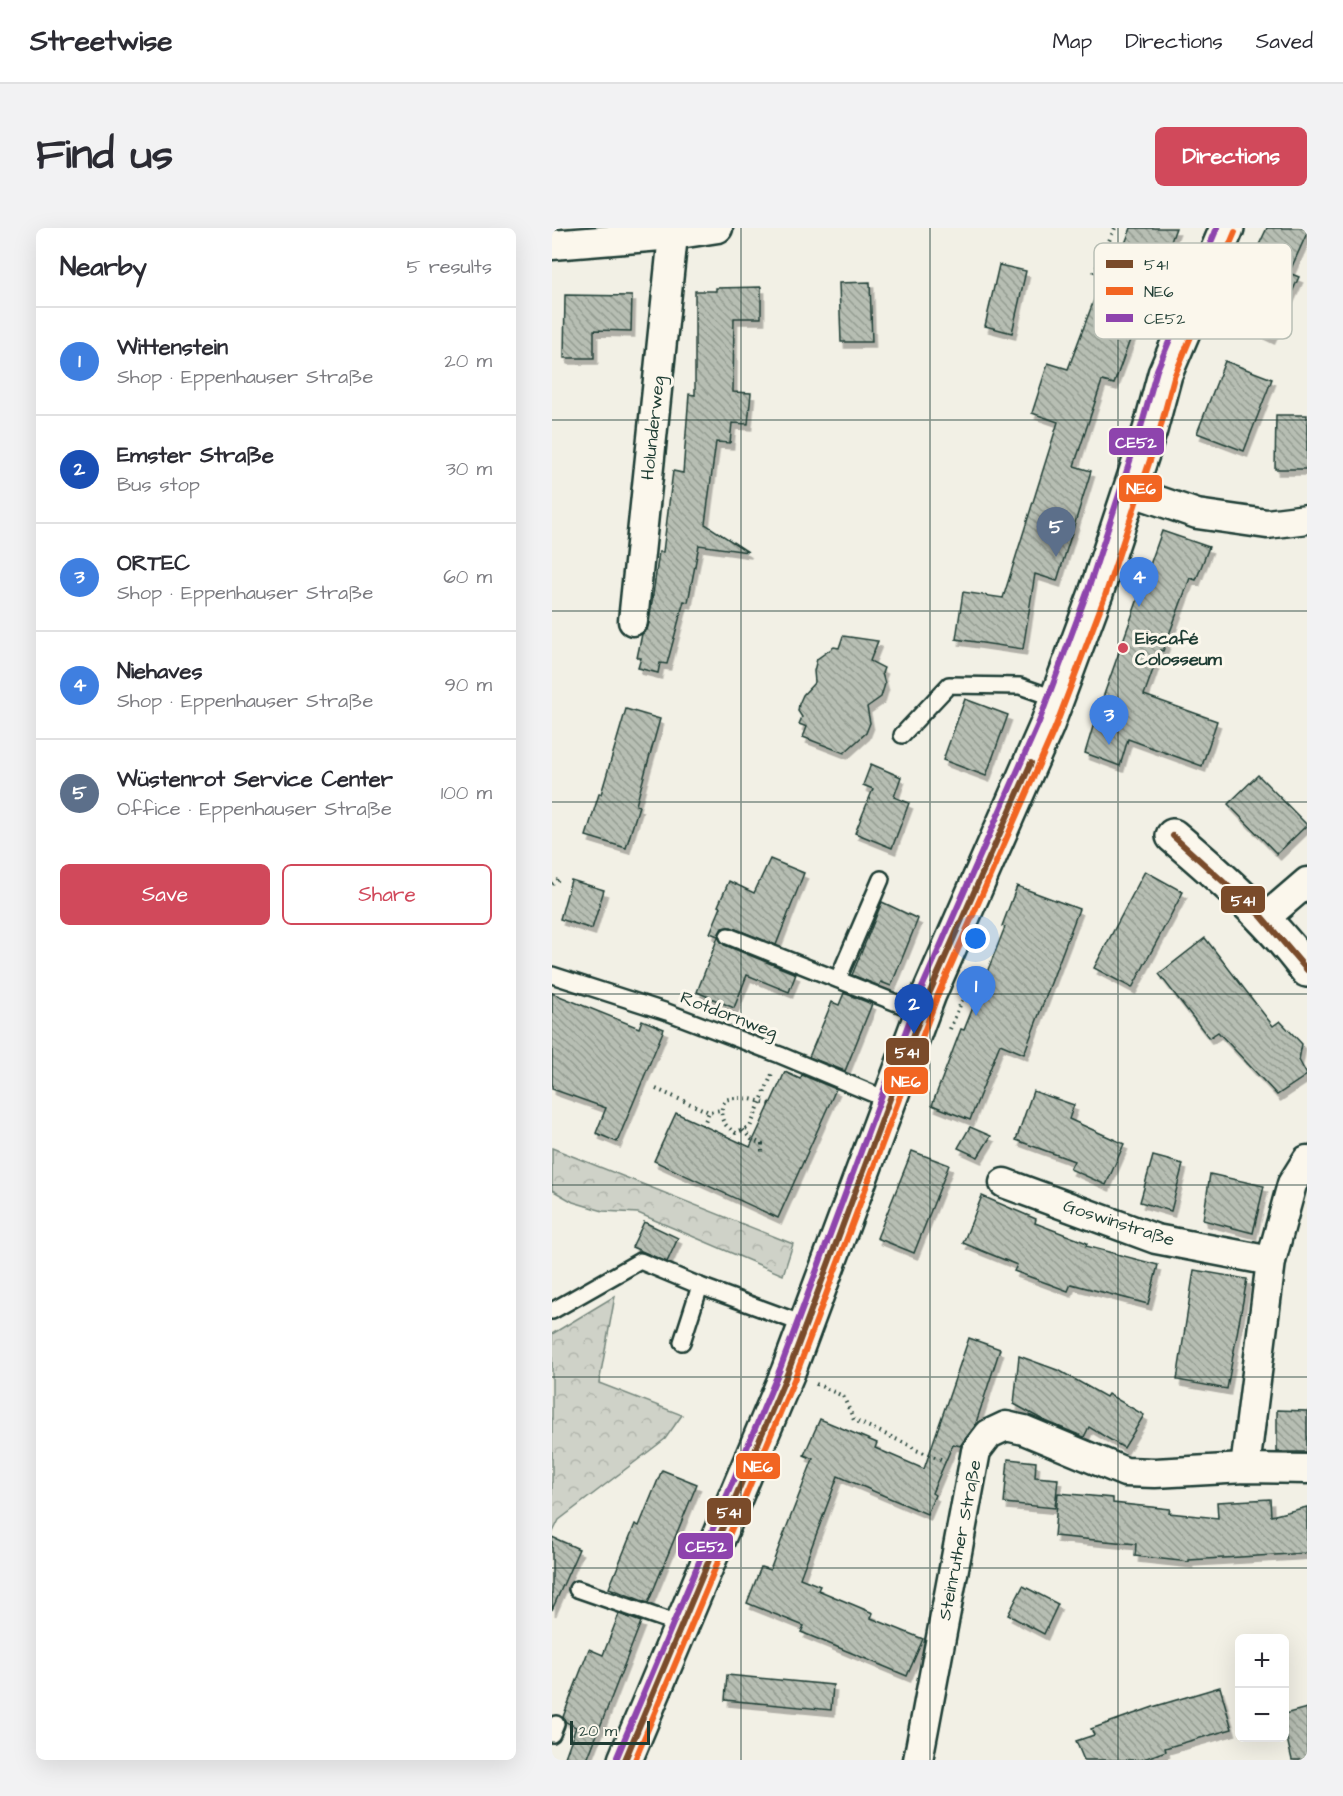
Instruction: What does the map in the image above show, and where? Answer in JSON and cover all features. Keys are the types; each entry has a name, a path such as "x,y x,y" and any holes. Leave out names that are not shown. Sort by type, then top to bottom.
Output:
{"main road":[{"path":"1221,243 1227,228"},
{"path":"626,1760 788,1372 922,1013 1057,699 1130,491 1165,374 1180,339"},
{"path":"1173,836 1264,919 1307,970"}],"street":[{"path":"552,244 673,235 718,228"},
{"name":"Holunderweg","path":"633,621 673,235"},
{"path":"1130,491 1197,514 1268,524 1307,519"},
{"path":"1264,919 1307,882"},
{"path":"1245,1468 1271,1261 1292,1184 1307,1160"},
{"name":"Goswinstraße","path":"1004,1183 1156,1239 1271,1261"},
{"name":"Steinruther Straße","path":"918,1760 976,1451 989,1434 1006,1426 1024,1430 1125,1472 1155,1473 1245,1468 1307,1469"}],"lane":[{"path":"902,735 949,685 1020,686 1057,699"},
{"path":"838,979 881,879"},
{"path":"728,936 922,1013"},
{"name":"Rotdornweg","path":"552,975 667,1012 780,1055 888,1100"},
{"path":"552,1311 640,1261 806,1325"},
{"path":"681,1342 700,1286"},
{"path":"577,1588 681,1625"}],"path":[{"path":"1108,243 1115,228"},
{"path":"552,884 559,879"},
{"path":"770,1104 761,1102 734,1097 725,1100 721,1110 723,1120 728,1128 736,1133 750,1127 761,1102 780,1055"},
{"path":"656,1089 709,1112 721,1110"},
{"path":"703,1126 709,1112"},
{"path":"743,1130 751,1139 762,1144 762,1152"},
{"path":"788,1372 843,1396 854,1420 916,1450 973,1470"}],"green space":[{"path":"552,1148 793,1244 783,1275 638,1213 603,1211 573,1202 552,1190"},
{"path":"615,1296 599,1383 682,1415 665,1439 559,1520 552,1534 552,1334"}],"building":[{"path":"1131,228 1176,228 1170,243 1125,243"},
{"path":"1267,228 1307,228 1307,233 1292,266 1292,243 1260,243"},
{"path":"999,265 1026,271 1012,333 985,326"},
{"path":"1292,274 1299,277 1292,292"},
{"path":"870,282 872,342 841,342 839,283"},
{"path":"761,287 761,318 734,318 733,392 751,393 748,424 732,423 730,443 716,442 705,524 748,552 699,545 688,602 684,601 667,664 660,663 658,673 638,668 641,658 637,658 642,634 647,630 649,623 659,552 663,552 673,471 683,473 689,394 695,395 695,291"},
{"path":"565,295 632,296 631,331 594,330 594,358 564,358"},
{"path":"1094,300 1094,339 1130,339 1114,384 1102,381 1074,466 1091,471 1057,581 1035,574 1023,649 956,639 963,592 1003,598 1058,422 1032,413 1048,363 1068,369"},
{"path":"1225,361 1272,379 1244,451 1197,433"},
{"path":"1276,415 1307,415 1307,469 1275,469"},
{"path":"1162,531 1209,547 1196,580 1190,578 1144,695 1217,721 1202,766 1128,739 1120,766 1085,753"},
{"path":"843,636 878,641 870,661 884,668 882,673 885,684 881,697 867,707 870,723 866,733 844,753 803,737 807,727 799,724 802,717 798,711 803,695 815,682 814,671 817,659 834,647 839,648"},
{"path":"965,699 1008,715 986,776 943,760"},
{"path":"626,709 660,719 636,805 639,806 626,848 586,836"},
{"path":"871,764 901,777 894,797 909,803 892,848 855,833 873,789 863,785"},
{"path":"1258,775 1307,825 1277,854 1228,804"},
{"path":"770,859 804,873 776,945 731,927 722,928 718,936 710,933 729,881 754,893"},
{"path":"1145,871 1183,892 1132,988 1094,968"},
{"path":"571,880 604,890 592,929 560,919"},
{"path":"1017,886 1079,909 1024,1054 1000,1044 970,1120 932,1105 961,1029 964,1030 1005,927 1002,926"},
{"path":"882,902 918,919 891,986 881,982 879,986 852,975"},
{"path":"718,937 724,945 796,974 789,992 747,975 734,1008 697,992"},
{"path":"1205,938 1273,1026 1280,1021 1302,1044 1299,1060 1307,1075 1277,1095 1218,1032 1209,1038 1159,974"},
{"path":"552,993 639,1028 642,1020 664,1029 617,1142 596,1133 606,1108 552,1089"},
{"path":"844,993 872,1004 845,1071 809,1057 832,1002 839,1005"},
{"path":"785,1072 800,1079 802,1075 836,1089 778,1218 654,1161 676,1113 750,1147"},
{"path":"1033,1091 1074,1105 1069,1119 1124,1144 1106,1185 1070,1169 1074,1161 1016,1140"},
{"path":"970,1127 991,1136 978,1157 958,1148"},
{"path":"912,1151 949,1165 914,1253 877,1238"},
{"path":"1153,1156 1183,1164 1171,1211 1140,1202"},
{"path":"1210,1174 1264,1186 1253,1233 1203,1220"},
{"path":"982,1196 1036,1219 1035,1223 1087,1243 1086,1246 1158,1265 1148,1304 1071,1284 1068,1291 1014,1271 1017,1265 963,1243"},
{"path":"644,1222 678,1238 667,1262 632,1247"},
{"path":"1194,1270 1247,1279 1227,1389 1177,1380"},
{"path":"969,1338 1000,1349 975,1426 960,1446 953,1444 932,1493 935,1495 927,1514 838,1476 800,1578 820,1586 818,1590 873,1613 871,1618 923,1639 907,1676 801,1632 804,1626 747,1603 761,1567 770,1570 813,1459 804,1455 820,1419 877,1443 875,1448 924,1469"},
{"path":"1019,1356 1060,1371 1106,1397 1108,1394 1144,1415 1124,1448 1089,1427 1084,1437 1043,1420 1014,1404"},
{"path":"1277,1410 1307,1411 1307,1452 1277,1452"},
{"path":"1008,1459 1036,1462 1035,1477 1058,1479 1055,1508 1004,1503"},
{"path":"662,1470 697,1484 648,1603 609,1588 635,1524 639,1526"},
{"path":"1058,1493 1113,1498 1113,1503 1170,1509 1169,1513 1218,1518 1217,1502 1270,1499 1271,1516 1307,1507 1307,1553 1189,1560 1189,1562 1135,1556 1136,1544 1054,1536"},
{"path":"552,1537 579,1549 552,1610"},
{"path":"1023,1586 1058,1604 1044,1634 1008,1615"},
{"path":"619,1614 641,1622 587,1760 564,1760 576,1727 566,1722 563,1717 589,1649 603,1655"},
{"path":"727,1675 833,1685 831,1710 725,1700"},
{"path":"1220,1687 1232,1729 1165,1748 1166,1751 1141,1760 1084,1760 1076,1741 1094,1735 1091,1729"},
{"path":"1307,1708 1307,1760 1292,1760 1288,1742 1289,1713"}],"transit line":[{"name":"CE52","path":"1211,243 1217,228"},
{"name":"NE6","path":"1230,243 1235,232"},
{"name":"CE52","path":"617,1757 780,1369 921,990 1039,722 1088,590 1157,370 1170,339"},
{"name":"NE6","path":"635,1760 796,1375 937,997 1055,728 1105,596 1159,433 1174,377 1190,339"},
{"name":"541","path":"625,1760 788,1372 929,994 1031,763"},
{"name":"541","path":"1173,836 1261,916 1307,970"}],"place":[{"name":"Wüstenrot Service Center","path":"1056,557"},
{"name":"Niehaves","path":"1139,607"},
{"name":"Eiscafé Colosseum","path":"1123,648"},
{"name":"ORTEC","path":"1109,745"},
{"name":"Wittenstein","path":"976,1016"},
{"name":"Emster Straße","path":"914,1034"}]}
